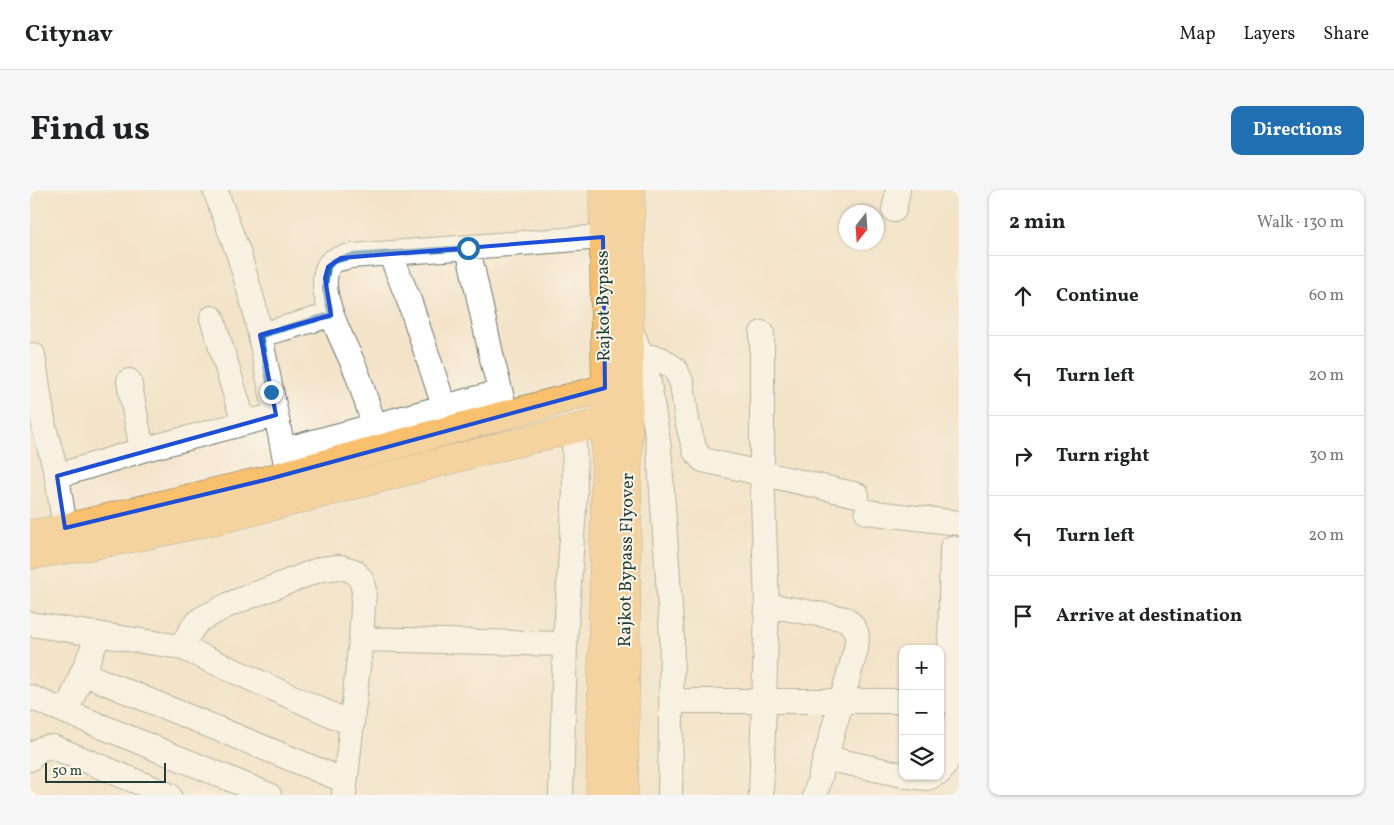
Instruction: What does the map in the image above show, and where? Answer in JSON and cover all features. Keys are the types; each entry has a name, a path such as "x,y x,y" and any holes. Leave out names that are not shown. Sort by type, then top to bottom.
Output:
{"main road":[{"name":"Rajkot Bypass","path":"603,190 605,388 617,423"},
{"name":"Rajkot Bypass","path":"630,325 631,190"},
{"name":"Rajkot Bypass Flyover","path":"600,795 605,472 617,423 630,325"},
{"path":"30,534 65,528 286,462 504,403 605,388"},
{"name":"Rajkot Bypass Flyover","path":"617,423 624,795"},
{"path":"30,556 157,534 574,429 617,423"}],"street":[{"path":"215,190 239,255 254,306 286,462 374,424 444,406 504,403 468,248"},
{"path":"374,424 356,372 331,315 325,289 328,267 333,261 352,256 603,237"},
{"path":"390,254 410,303 444,406"},
{"path":"260,335 331,315"},
{"path":"212,318 244,423"},
{"path":"630,325 648,380 659,448 672,637 670,795"},
{"path":"761,795 767,605 762,473 762,333"},
{"path":"32,355 44,427 57,476 65,528"},
{"path":"641,355 661,359 675,369 682,383 687,421 695,451 703,460 762,473 862,504 959,523"},
{"path":"129,381 142,450"},
{"path":"57,476 142,450 276,414"},
{"path":"561,795 565,644 575,491 574,429"},
{"path":"944,766 947,761 952,703 952,548"},
{"path":"82,673 344,788 364,591 361,580 354,571 340,567 322,569 211,612 193,627 181,647"},
{"path":"767,605 846,619 855,628 858,637 815,795"},
{"path":"30,624 181,647 352,724"},
{"path":"66,712 98,634"},
{"path":"360,639 565,644"},
{"path":"30,697 269,795"},
{"path":"671,702 899,701"},
{"path":"30,714 228,795"},
{"path":"30,759 36,751 43,747 53,747 168,795"},
{"path":"826,758 899,774"}],"highlighted area":[{"path":"603,237 605,388 269,479 65,528 57,476 276,415 260,335 331,315 325,278 328,267 341,258"}],"route":[{"path":"271,392 260,335 331,315 325,289 328,267 333,261 352,256 468,248"}]}
